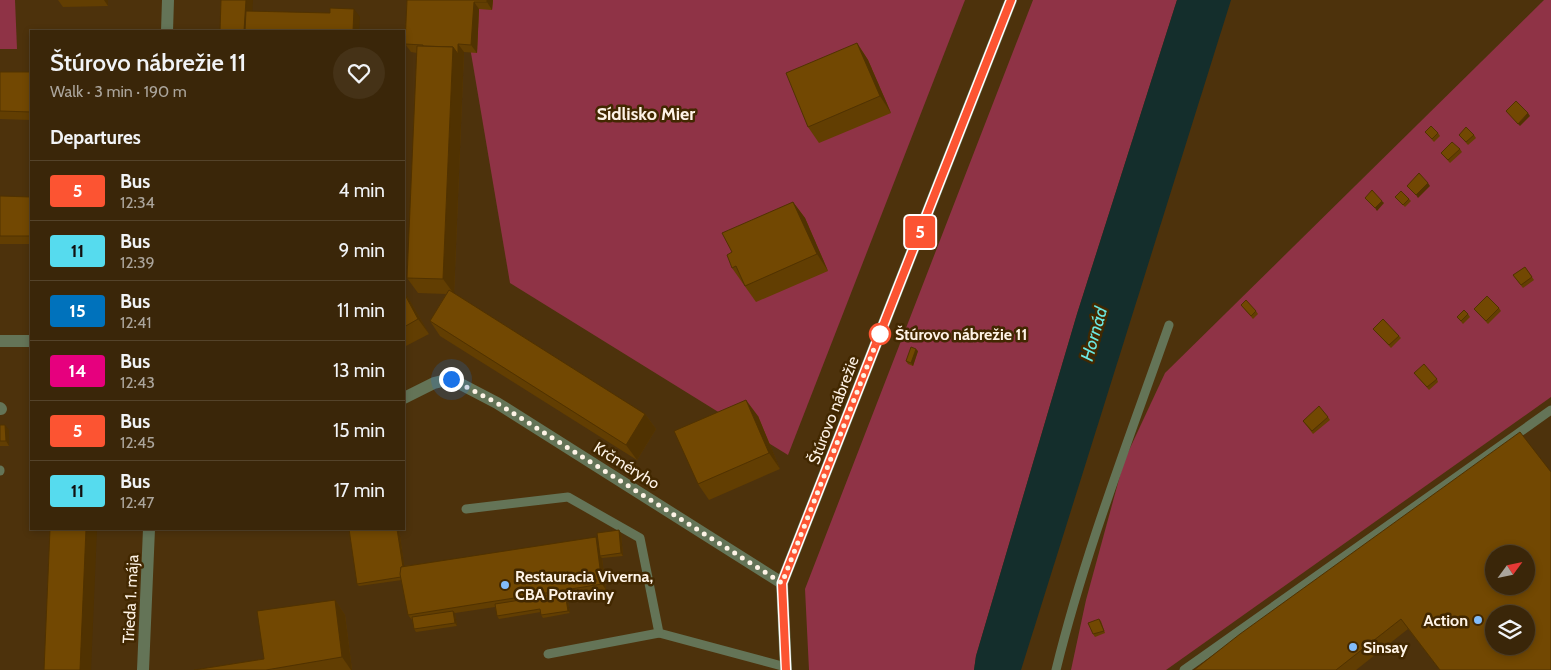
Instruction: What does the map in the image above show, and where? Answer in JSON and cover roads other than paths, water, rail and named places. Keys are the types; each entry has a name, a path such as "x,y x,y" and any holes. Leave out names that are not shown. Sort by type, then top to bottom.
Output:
{"street":[{"path":"167,30 168,0"},
{"name":"Štúrovo nábrežie","path":"786,669 782,583 1011,0"},
{"path":"0,341 30,341"},
{"name":"Krčméryho","path":"405,398 434,383 451,379 505,408 782,583"},
{"name":"Trieda 1. mája","path":"143,670 149,530"}],"lane":[{"path":"1056,670 1069,614 1169,325"},
{"path":"1184,670 1551,410"},
{"path":"466,509 568,497 640,538 659,633"},
{"path":"548,654 659,633 786,669"}],"water":[{"name":"Hornád","path":"1177,0 1231,0 1021,670 974,670 976,656 1077,314"}],"place":[{"name":"Štúrovo nábrežie 11","path":"880,334"},
{"name":"Restauracia Viverna, CBA Potraviny","path":"505,585"},
{"name":"Action","path":"1478,620"},
{"name":"Sinsay","path":"1353,647"}],"district":[{"name":"Sídlisko Mier","path":"646,114"}]}
